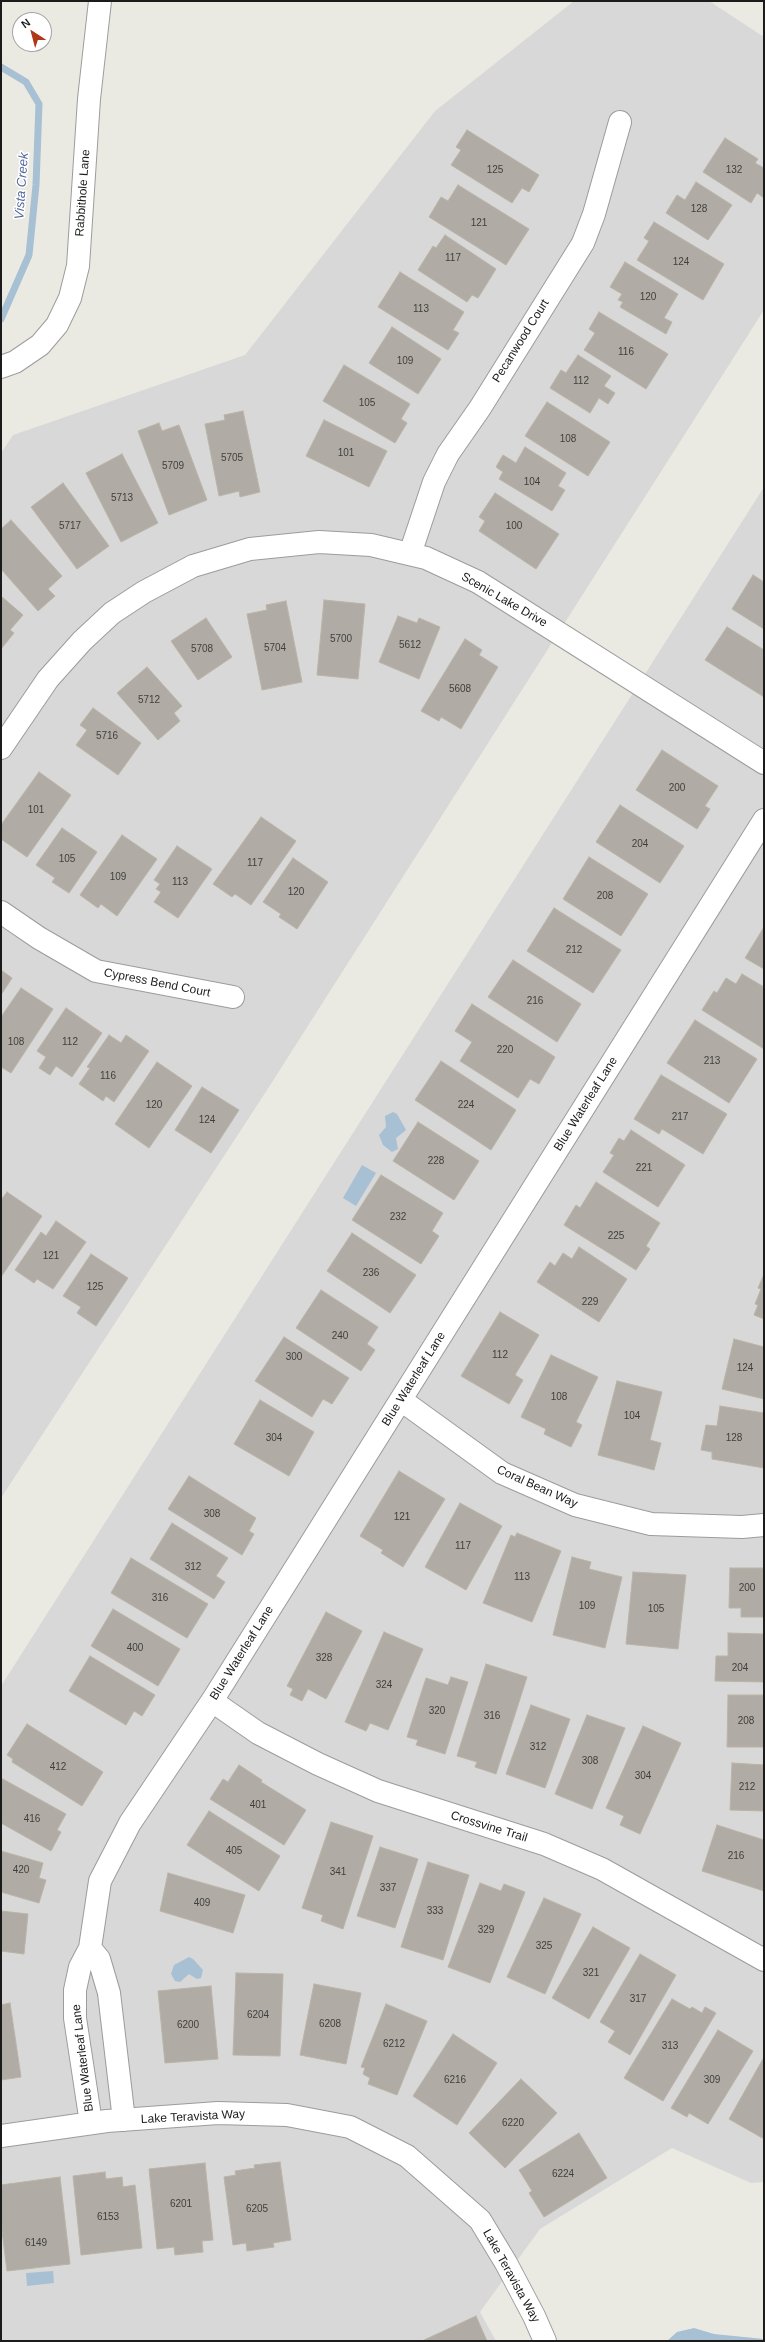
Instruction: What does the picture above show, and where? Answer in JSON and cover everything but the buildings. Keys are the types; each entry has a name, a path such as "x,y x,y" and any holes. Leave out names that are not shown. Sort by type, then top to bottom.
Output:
{"street":[{"name":"Rabbithole Lane","path":"8,364 40,345 57,325 70,298 78,266 90,99 100,1"},
{"name":"Pecanwood Court","path":"410,554 434,482 448,454 480,408 583,243 594,214 620,122"},
{"name":"Scenic Lake Drive","path":"1,748 48,679 82,641 112,613 144,592 193,566 250,549 318,542 370,545 410,554 426,558 478,582 764,762"},
{"name":"Blue Waterleaf Lane","path":"91,2124 75,2018 75,1997 80,1967 90,1948 100,1881 130,1823 212,1701 764,820"},
{"name":"Cypress Bend Court","path":"1,912 39,938 96,971 233,997"},
{"name":"Coral Bean Way","path":"401,1400 502,1474 575,1505 651,1524 742,1527 764,1525"},
{"name":"Crossvine Trail","path":"212,1701 258,1733 318,1764 378,1791 544,1844 602,1869 706,1930 764,1960"},
{"path":"90,1948 99,1959 109,1993 124,2120"},
{"name":"Lake Teravista Way","path":"1,2136 124,2120 218,2113 287,2115 350,2127 407,2156 480,2220 506,2263 534,2316 544,2341"}],"shaded area":[{"path":"574,1 709,1 764,37 764,310 269,1087 1,1498 1,453 13,435 245,355 435,111"},
{"path":"764,487 764,2182 751,2183 672,2148 540,2229 480,2312 496,2341 1,2341 1,1686"}],"water":[{"path":"393,1112 397,1114 406,1130 396,1138 398,1149 392,1152 383,1145 379,1135 386,1127 385,1116"},
{"path":"362,1165 376,1173 356,1206 343,1198"},
{"path":"189,1957 193,1959 203,1970 201,1978 197,1979 189,1974 180,1982 175,1981 171,1974 174,1965"},
{"path":"53,2271 54,2283 27,2286 26,2273"},
{"path":"694,2328 714,2334 764,2339 764,2341 667,2341 677,2332"}],"waterway":[{"name":"Vista Creek","path":"1,67 26,82 39,104 36,185 29,255 1,319"}]}
